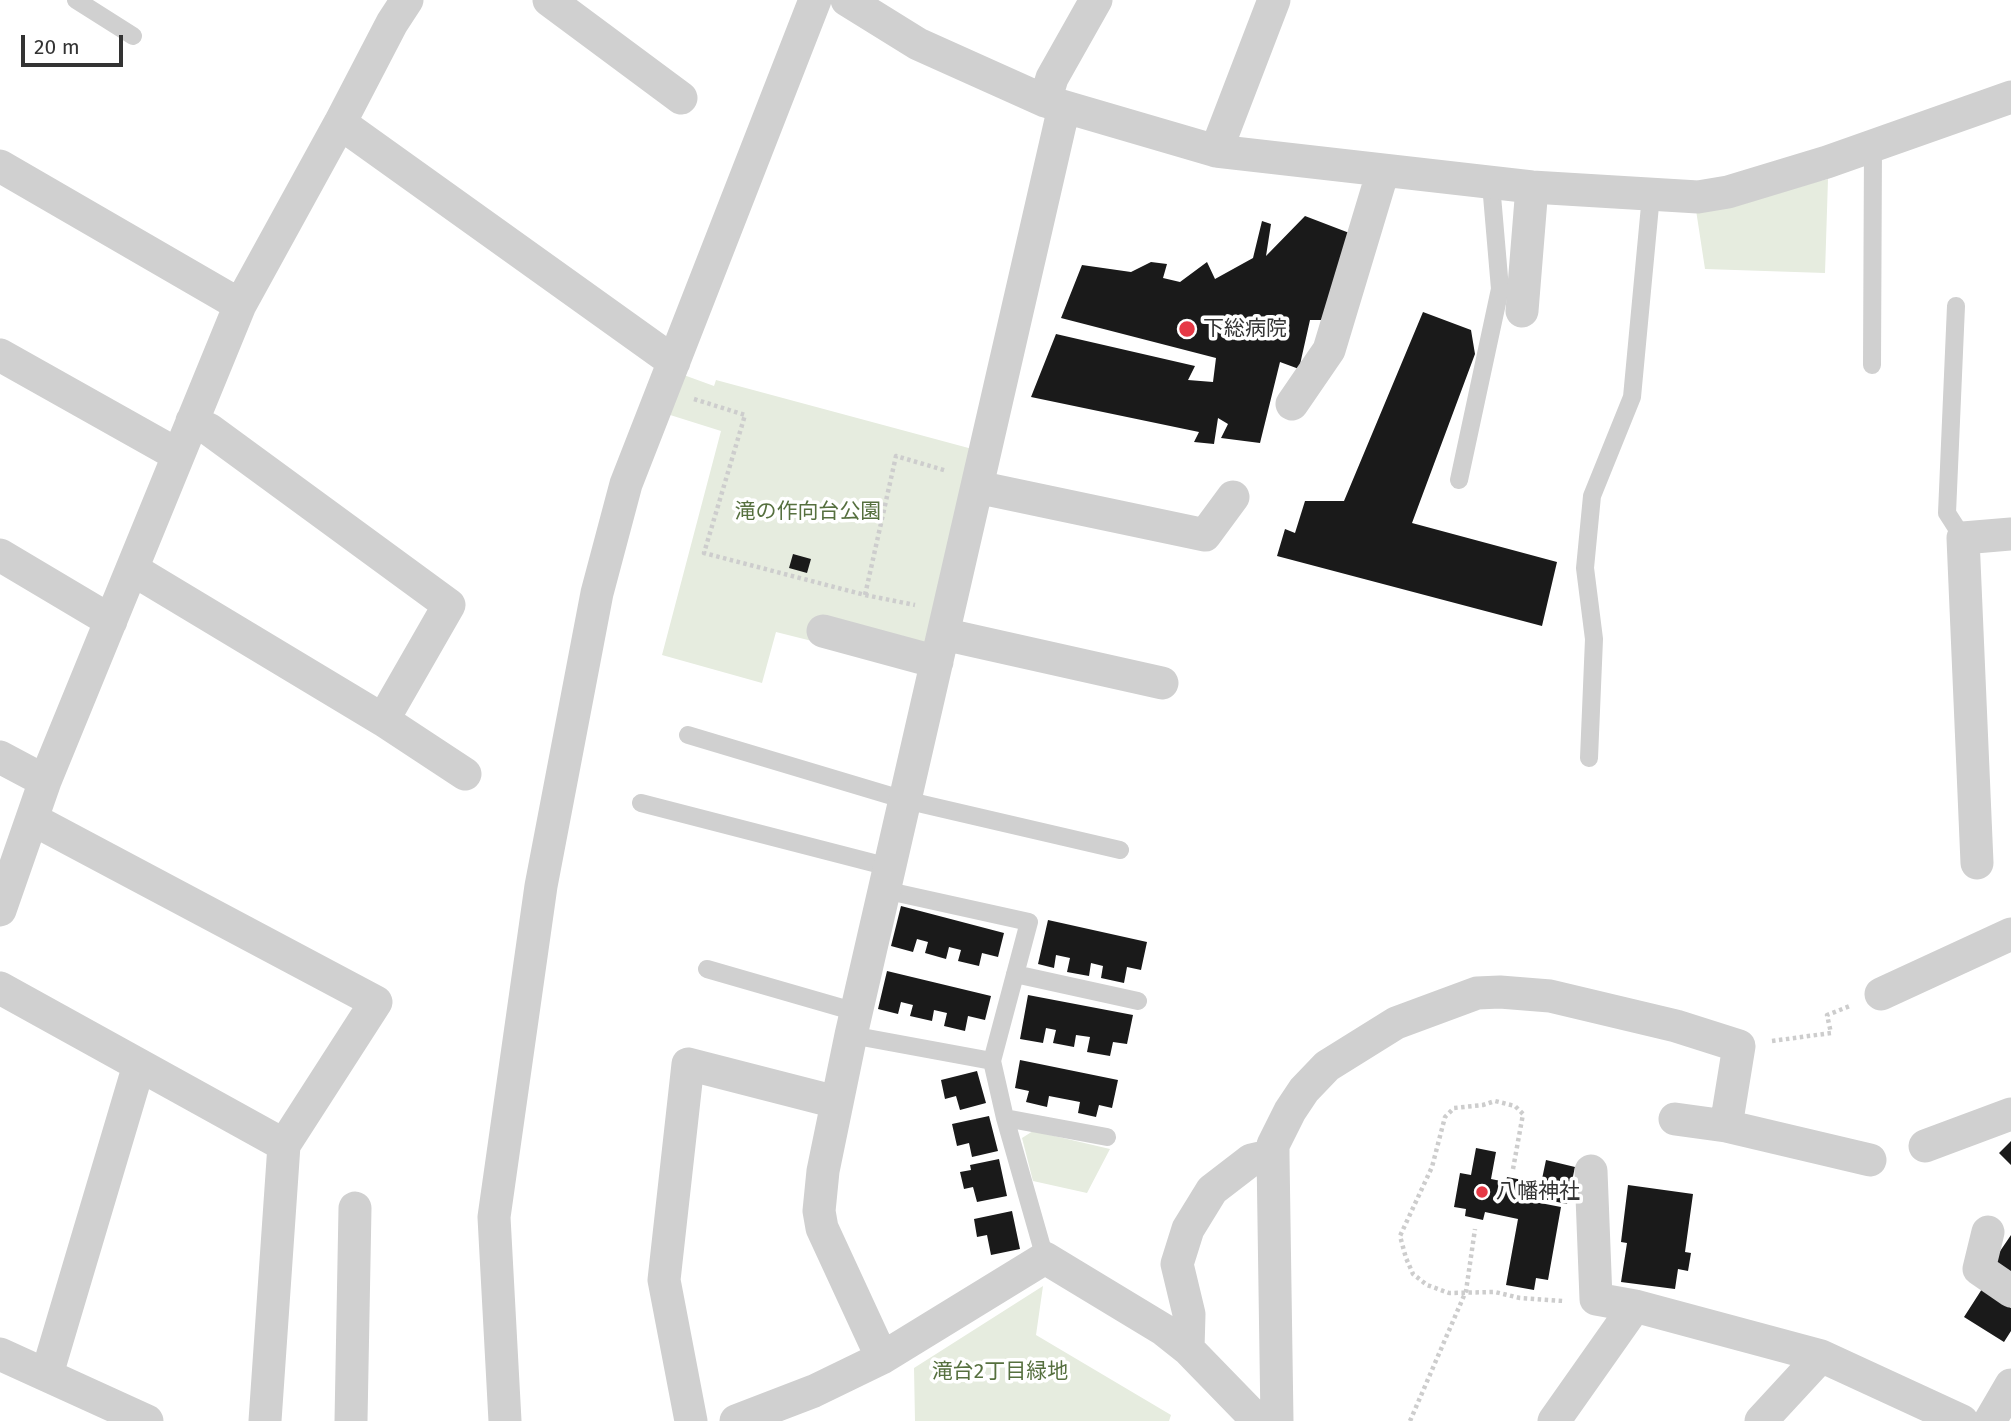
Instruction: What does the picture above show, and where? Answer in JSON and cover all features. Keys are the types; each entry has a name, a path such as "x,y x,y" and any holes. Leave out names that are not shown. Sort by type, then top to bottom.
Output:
{"street":[{"path":"0,911 45,781 240,305 392,23 407,0"},
{"path":"549,0 681,98"},
{"path":"505,1421 494,1217 541,886 597,593 626,484 815,0"},
{"path":"847,0 918,44 1055,104 1216,151 1491,184 1698,197 1728,192 1873,146 2011,97"},
{"path":"882,1358 822,1228 819,1211 823,1171 836,1102 978,484 1055,104 1052,78 1096,0"},
{"path":"1216,151 1274,0"},
{"path":"340,123 669,375"},
{"path":"0,166 240,305"},
{"path":"1292,404 1329,350 1382,171"},
{"path":"1522,311 1532,187"},
{"path":"0,355 178,455"},
{"path":"192,421 210,430 449,605 383,720"},
{"path":"978,484 1205,535 1233,498"},
{"path":"1977,863 1963,538 2011,534"},
{"path":"0,555 111,621"},
{"path":"132,569 383,720 465,774"},
{"path":"823,631 943,637 1162,683"},
{"path":"0,757 45,781"},
{"path":"32,820 376,1002 284,1145 265,1421"},
{"path":"1881,994 2011,934"},
{"path":"0,988 284,1145"},
{"path":"1277,1421 1273,1145 1304,1090 1327,1066 1396,1024 1477,993 1550,996 1676,1026 1739,1046 1726,1126"},
{"path":"691,1421 664,1280 688,1064 836,1102"},
{"path":"47,1374 139,1065"},
{"path":"1925,1146 2011,1114"},
{"path":"1675,1119 1726,1126 1870,1160"},
{"path":"1188,1349 1189,1314 1177,1264 1188,1229 1212,1190 1251,1160 1273,1155"},
{"path":"1591,1171 1596,1299 1635,1306 1821,1356 1962,1421"},
{"path":"351,1421 355,1208"},
{"path":"1988,1232 1979,1269 2011,1291"},
{"path":"736,1421 814,1406 882,1358 1045,1258 1164,1330 1188,1349 1258,1421"},
{"path":"1554,1421 1635,1306"},
{"path":"0,1354 147,1421"},
{"path":"1761,1421 1821,1356"},
{"path":"1990,1421 2011,1385"}],"lane":[{"path":"76,0 133,36"},
{"path":"1872,365 1873,146"},
{"path":"1459,480 1500,289 1491,184"},
{"path":"1589,758 1594,639 1586,568 1592,496 1632,397 1651,195"},
{"path":"1956,306 1947,513 1963,538"},
{"path":"688,735 905,800 1120,850"},
{"path":"641,803 1029,922 992,1061 1004,1118 1045,1258"},
{"path":"707,969 854,1023 992,1061"},
{"path":"1015,974 1138,1001"},
{"path":"1004,1118 1107,1137"}],"path":[{"path":"669,375 745,415 704,553 865,595 943,637"},
{"path":"865,595 896,456 978,484"},
{"path":"1739,1046 1831,1032 1826,1015 1881,994"},
{"path":"1513,1170 1522,1114 1515,1106 1495,1101 1454,1108 1445,1117 1432,1167 1401,1236 1413,1274 1427,1285 1449,1293 1495,1292 1520,1298 1585,1304 1596,1299"},
{"path":"1410,1421 1466,1291 1475,1229"}],"green space":[{"path":"1828,179 1825,273 1705,269 1696,210"},
{"name":"滝の作向台公園","path":"681,374 714,386 716,380 976,450 933,638 921,646 812,641 776,632 762,683 662,655 721,431 667,414"},
{"path":"1033,1131 1110,1149 1087,1193 1033,1181 1022,1138"},
{"name":"滝台2丁目緑地","path":"1043,1286 1036,1335 1171,1415 1169,1421 915,1421 914,1368"}],"building":[{"path":"1305,216 1352,234 1322,320 1310,320 1299,369 1280,362 1260,443 1221,438 1228,424 1218,418 1214,444 1194,442 1199,432 1031,397 1056,334 1195,366 1188,380 1213,382 1216,358 1061,318 1082,265 1131,272 1151,262 1167,264 1163,278 1180,282 1207,262 1215,279 1253,258 1262,221 1271,224 1266,256"},
{"path":"1423,312 1471,330 1475,354 1412,523 1557,562 1542,626 1277,556 1285,529 1295,533 1305,501 1344,501"},
{"path":"793,554 811,559 807,573 789,568"},
{"path":"901,906 1004,933 998,957 982,953 979,966 958,961 961,950 949,947 946,959 925,953 928,942 917,939 913,952 891,946"},
{"path":"1048,920 1147,942 1141,970 1127,967 1124,983 1101,978 1103,966 1091,963 1089,976 1067,972 1070,958 1056,955 1054,968 1038,964"},
{"path":"887,971 991,996 985,1020 968,1016 965,1031 944,1026 947,1013 934,1010 932,1021 910,1016 913,1005 901,1002 898,1014 878,1009"},
{"path":"1028,995 1133,1015 1127,1044 1113,1042 1110,1056 1087,1052 1090,1037 1076,1035 1074,1047 1053,1043 1056,1030 1046,1028 1043,1043 1020,1039"},
{"path":"1020,1060 1118,1080 1112,1108 1099,1105 1096,1117 1078,1113 1080,1102 1049,1096 1047,1107 1026,1102 1029,1091 1015,1088"},
{"path":"977,1071 986,1103 960,1110 956,1096 945,1099 941,1080"},
{"path":"989,1116 998,1151 972,1157 969,1143 957,1146 952,1124"},
{"path":"2011,1141 2011,1165 1999,1153"},
{"path":"1476,1148 1496,1152 1491,1179 1506,1182 1507,1177 1533,1182 1530,1201 1561,1207 1548,1280 1536,1278 1534,1290 1506,1285 1518,1219 1485,1212 1483,1220 1465,1216 1466,1209 1454,1207 1460,1173 1471,1175"},
{"path":"999,1159 1007,1196 977,1202 973,1187 964,1189 960,1172 971,1170 970,1165"},
{"path":"1546,1160 1575,1167 1567,1204 1538,1198"},
{"path":"1628,1185 1693,1194 1685,1252 1691,1253 1688,1271 1678,1269 1675,1289 1621,1282 1627,1243 1621,1242"},
{"path":"1012,1211 1020,1249 991,1255 987,1235 977,1237 974,1219"},
{"path":"2011,1235 2011,1276 1992,1263"},
{"path":"1982,1289 2011,1308 2011,1331 2004,1342 1964,1317"}],"place":[{"name":"下総病院","path":"1187,329"},
{"name":"八幡神社","path":"1482,1192"}]}
